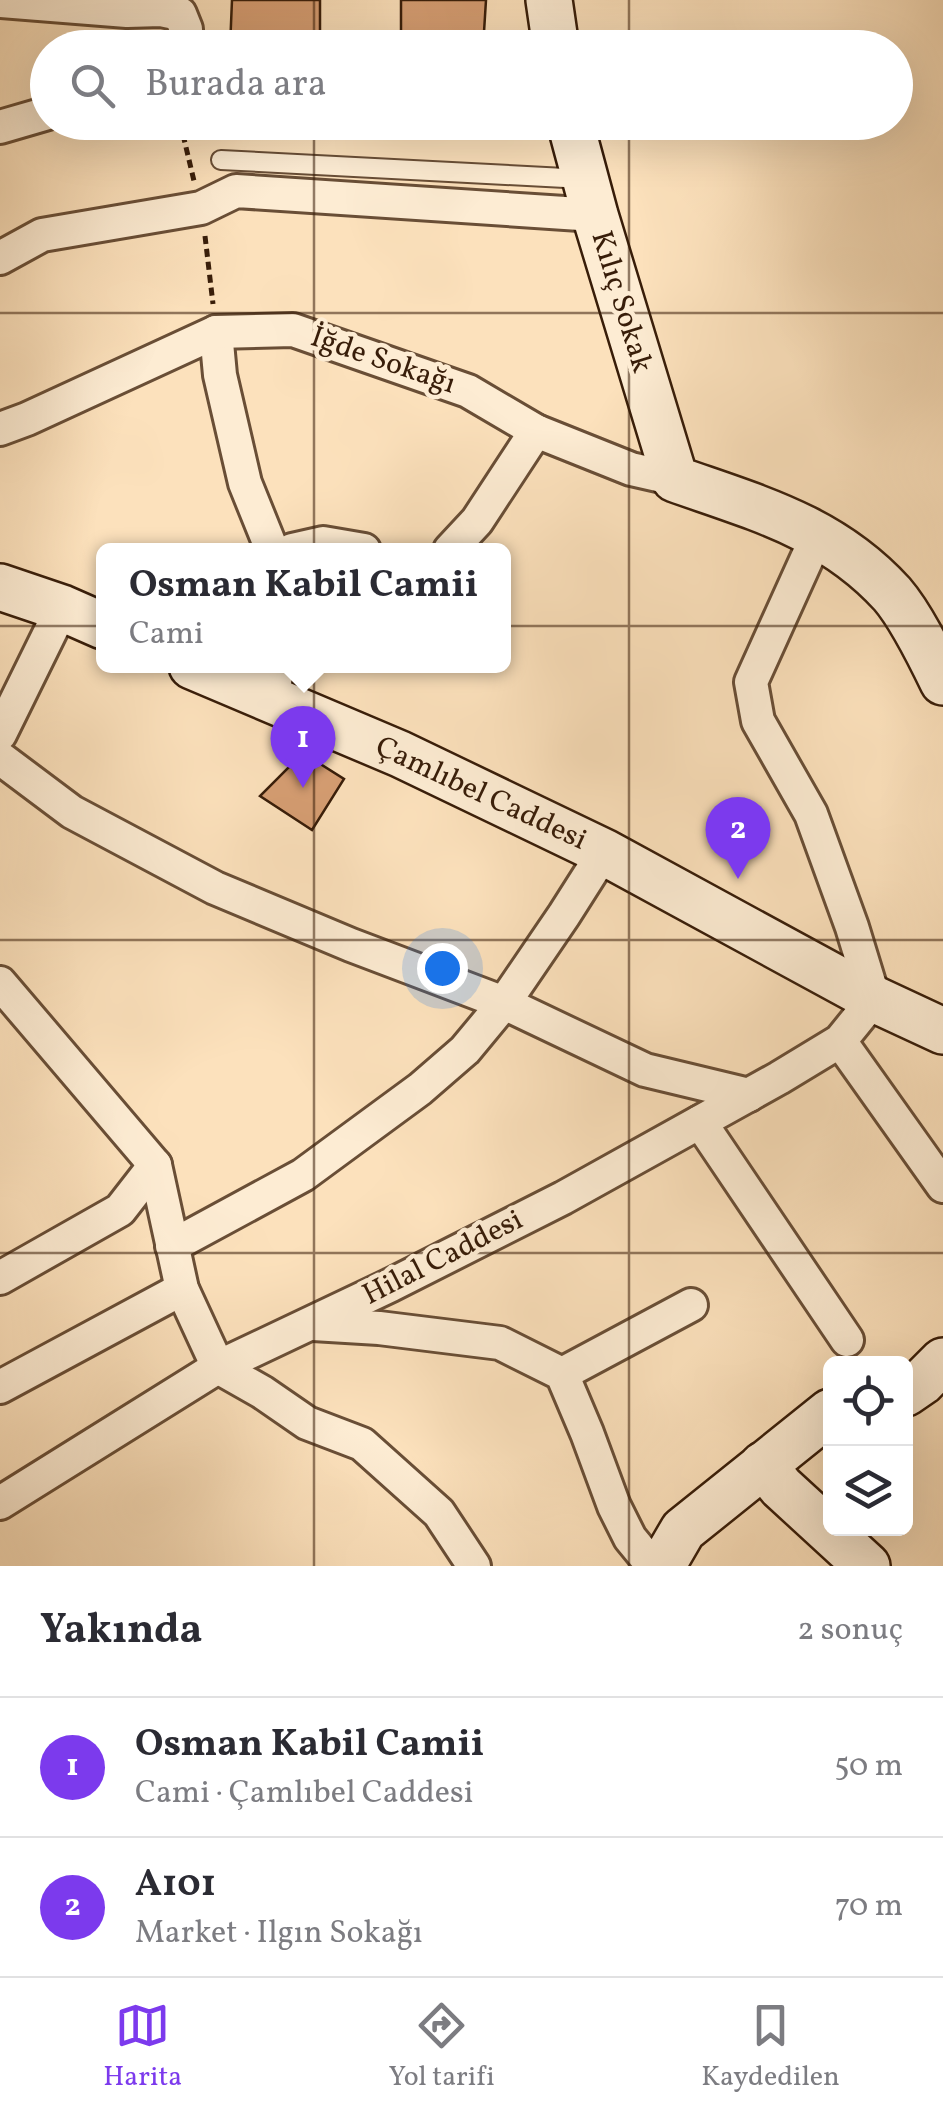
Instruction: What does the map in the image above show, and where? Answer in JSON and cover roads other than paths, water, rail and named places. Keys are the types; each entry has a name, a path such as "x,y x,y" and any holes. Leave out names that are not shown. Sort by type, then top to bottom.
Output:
{"main road":[{"path":"549,0 553,30"},
{"name":"Kılıç Sokak","path":"575,140 675,480"},
{"name":"İğde Sokağı","path":"675,480 776,515 818,534 852,556 894,597 943,682"},
{"path":"0,587 96,623"},
{"name":"Çamlıbel Caddesi","path":"228,673 275,682 400,754 604,852 874,999 943,1031"},
{"path":"913,1360 943,1346"},
{"path":"913,1388 943,1361"},
{"path":"672,1566 702,1552 798,1470 823,1425"},
{"path":"798,1470 871,1548"},
{"path":"662,1566 683,1530 798,1470"}],"street":[{"path":"0,1 161,10 180,14 186,30"},
{"path":"0,127 30,118"},
{"path":"0,258 42,235 201,208 236,191 590,197"},
{"name":"İğde Sokağı","path":"0,430 216,332 293,330 468,390 536,431 631,469 675,480"},
{"path":"216,332 220,375 245,482 269,543"},
{"path":"457,543 477,521 536,431"},
{"path":"818,534 751,682 758,722 812,814 874,999"},
{"path":"0,734 62,608"},
{"path":"0,758 72,812 215,888 504,1003 645,1070 749,1095"},
{"path":"172,1246 303,1175 420,1089 465,1050 504,1003 604,852"},
{"path":"0,983 155,1165 182,1289 218,1367 307,1423 362,1444 439,1513 474,1566"},
{"name":"Hilal Caddesi","path":"0,1503 218,1367 563,1198 749,1095 840,1041 874,999"},
{"path":"840,1041 943,1186"},
{"path":"700,1122 847,1340"},
{"path":"0,1278 120,1210 155,1165"},
{"path":"0,1388 182,1289"},
{"path":"562,1374 692,1305"},
{"path":"310,1323 500,1343 562,1374 614,1506 630,1538 652,1566"}],"lane":[{"path":"221,160 590,197"}],"place":[{"name":"Osman Kabil Camii","path":"303,788"},
{"name":"A101","path":"738,879"}]}
